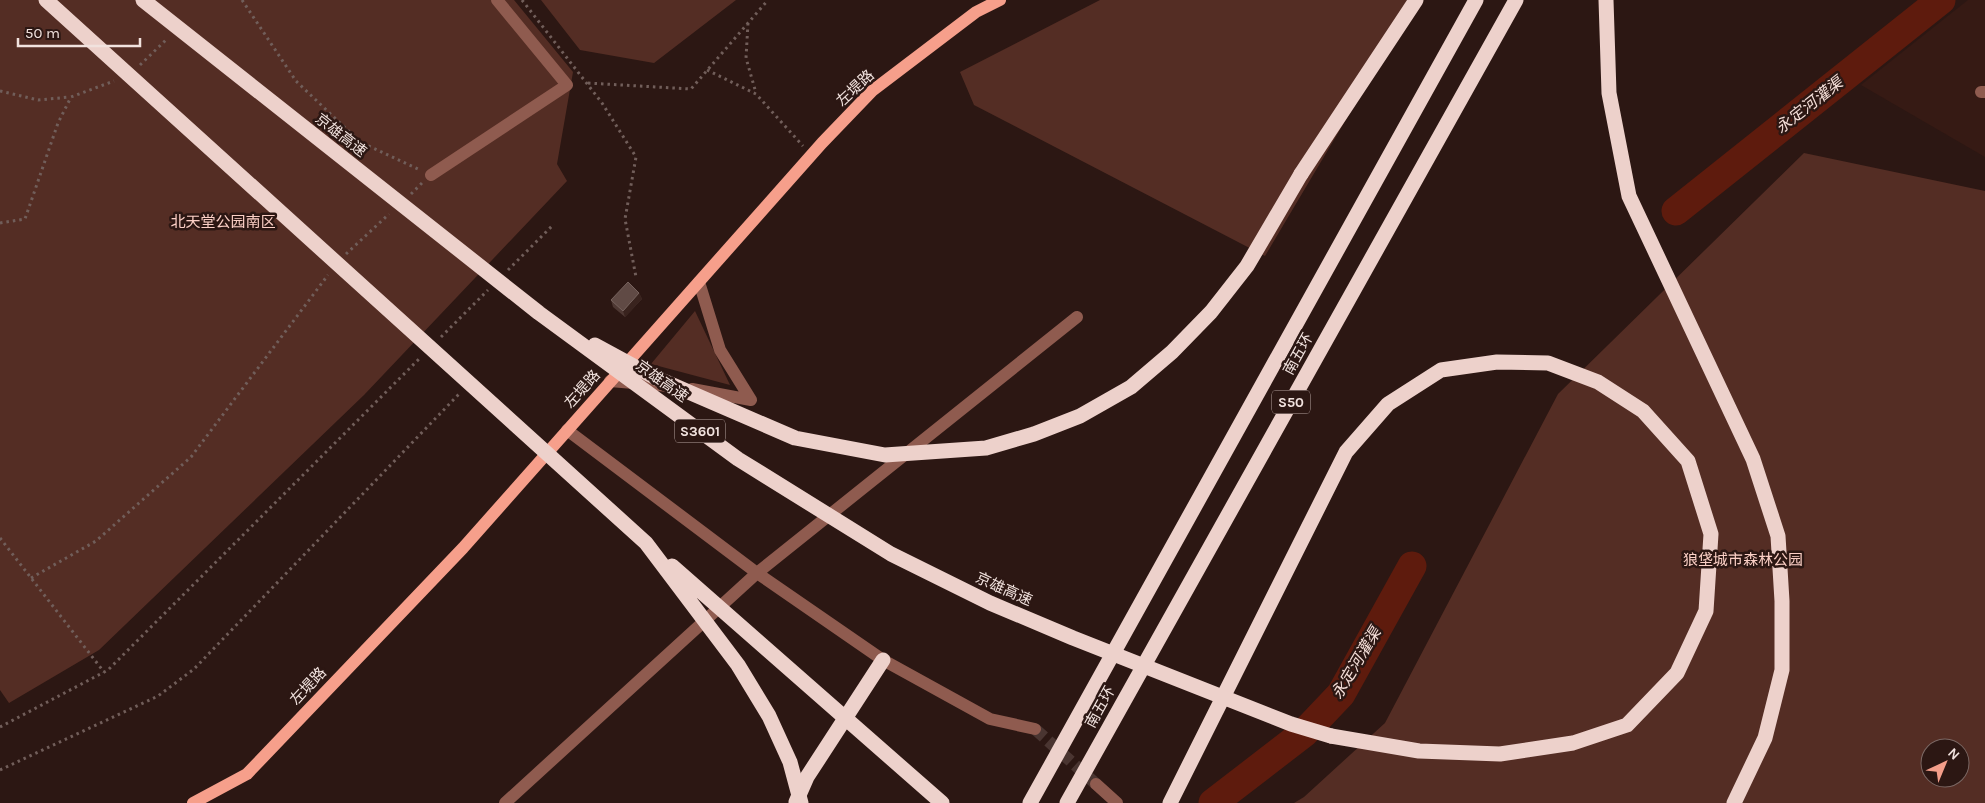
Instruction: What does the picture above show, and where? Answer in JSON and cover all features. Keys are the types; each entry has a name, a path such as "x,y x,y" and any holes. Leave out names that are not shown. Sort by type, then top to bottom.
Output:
{"highway":[{"path":"46,0 646,544 942,803"},
{"name":"京雄高速","path":"143,0 539,313 738,459 891,554 990,603 1073,638 1291,724 1331,736 1419,752 1500,754 1573,743 1627,725 1677,674 1706,611 1711,534 1688,461 1644,411 1598,382 1548,363 1497,362 1441,370 1388,404 1346,452 1170,803"},
{"path":"539,313 654,377 796,438 885,455 986,448 1034,434 1080,416 1131,387 1145,376 1211,312 1247,266 1301,174 1416,0"},
{"name":"南五环","path":"1030,803 1476,0"},
{"name":"南五环","path":"1067,803 1516,0"},
{"path":"1606,0 1609,93 1629,196 1753,458 1778,536 1782,601 1782,670 1765,738 1734,803"},
{"path":"646,544 738,665 769,716 790,762 801,803"},
{"path":"795,803 807,778 883,660"}],"main road":[{"name":"左堤路","path":"193,803 247,774 462,548 811,156 872,91 976,12 1000,0"}],"street":[{"path":"431,176 567,85 497,0"},
{"path":"610,381 683,387 751,400 720,350 699,282"},
{"path":"505,803 757,573 1077,317"},
{"path":"567,430 757,573 883,660 990,719 1035,729"},
{"path":"1096,784 1117,803"}],"path":[{"path":"242,0 296,81 360,142 431,176 410,195"},
{"path":"522,0 602,103 636,157 624,219 636,277"},
{"path":"587,83 690,89 768,0"},
{"path":"748,23 746,58 756,94"},
{"path":"136,69 168,40 169,32"},
{"path":"707,70 756,94 777,115 811,156"},
{"path":"0,91 38,100 71,97 121,78"},
{"path":"0,223 25,220 58,123 71,97"},
{"path":"339,260 396,208"},
{"path":"505,273 554,224"},
{"path":"31,578 96,542 190,457 333,268"},
{"path":"435,343 491,287"},
{"path":"0,727 104,672 428,350"},
{"path":"0,770 158,696 194,669 458,394"},
{"path":"0,538 104,672"}],"shaded area":[{"path":"1968,0 1985,0 1985,157 1861,85"}],"green space":[{"name":"北天堂公园南区","path":"0,0 514,0 573,72 557,164 567,181 364,395 99,650 9,703 0,690"},
{"path":"541,0 736,0 654,63 580,50"},
{"path":"1100,0 1417,0 1265,256 974,105 960,72"},
{"name":"狼垡城市森林公园","path":"1804,153 1985,191 1985,803 1294,803 1304,797 1385,723 1558,394"},
{"path":"695,311 730,385 651,364"}],"building":[{"path":"628,282 639,293 623,311 611,300"}],"waterway":[{"name":"永定河灌渠","path":"1676,211 1941,0"},
{"name":"永定河灌渠","path":"1213,803 1304,733 1341,694 1412,566"}],"tunnel":[{"path":"1035,729 1096,784"}]}
